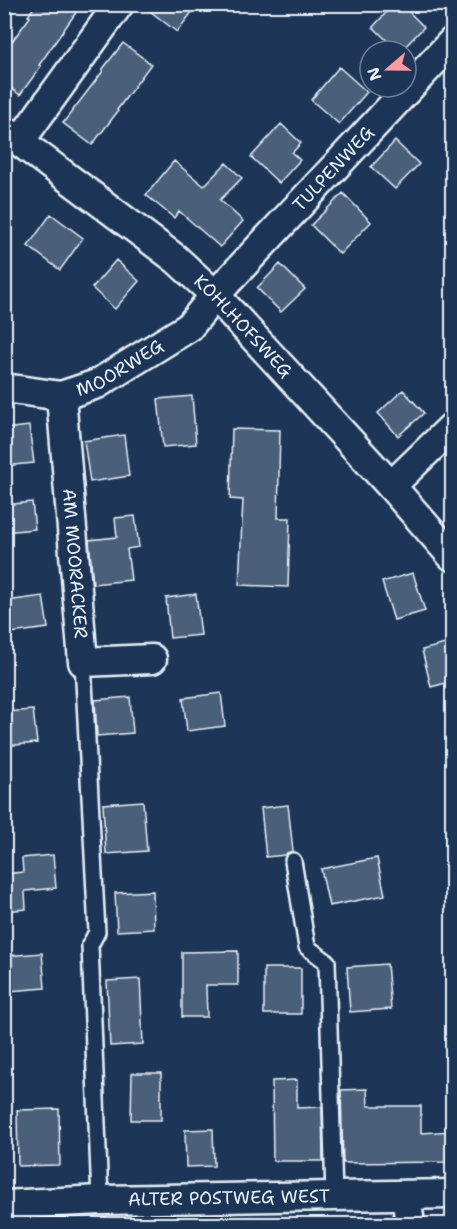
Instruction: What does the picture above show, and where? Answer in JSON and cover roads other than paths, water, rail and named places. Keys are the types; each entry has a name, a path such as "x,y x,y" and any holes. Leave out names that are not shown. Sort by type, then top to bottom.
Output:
{"street":[{"path":"12,135 119,4"},
{"name":"TULPENWEG","path":"215,295 453,42"},
{"name":"KOHLHOFSWEG","path":"12,135 176,259 215,295 453,556"},
{"name":"MOORWEG","path":"4,388 61,396 97,384 189,327 215,295"},
{"name":"AM MOORACKER","path":"61,396 83,662 152,659"},
{"path":"391,486 453,427"},
{"name":"ALTER POSTWEG WEST","path":"4,1205 50,1214 100,1200 453,1194"},
{"path":"406,1195 410,1224"}],"lane":[{"path":"83,662 97,932 90,945 100,1200"},
{"path":"293,861 307,947 327,962 334,1196"}]}
